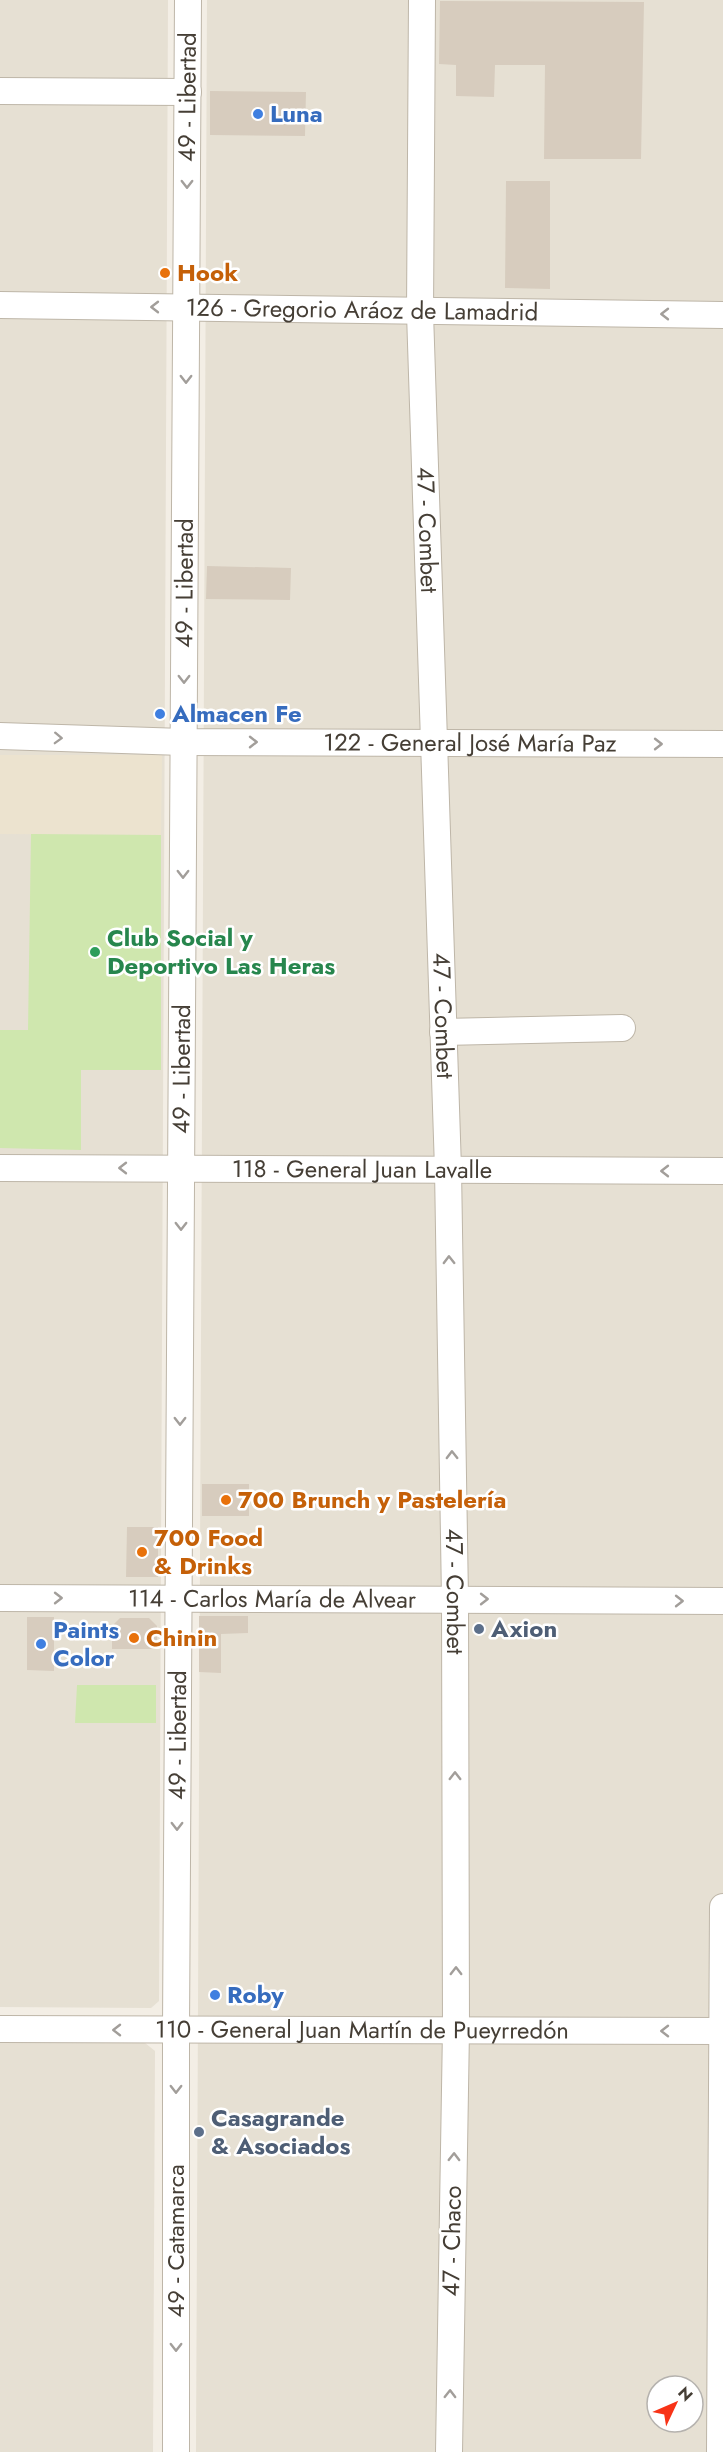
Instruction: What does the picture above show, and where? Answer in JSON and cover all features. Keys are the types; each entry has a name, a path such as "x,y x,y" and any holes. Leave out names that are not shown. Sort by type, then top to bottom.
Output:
{"street":[{"name":"49 - Libertad","path":"176,2030 188,0"},
{"name":"47 - Combet","path":"422,0 420,313 448,1169 455,1599 456,2029"},
{"path":"0,91 188,92"},
{"name":"126 - Gregorio Aráoz de Lamadrid","path":"0,305 420,313 723,315"},
{"name":"122 - General José María Paz","path":"0,736 183,742 723,744"},
{"path":"443,1032 622,1028"},
{"name":"118 - General Juan Lavalle","path":"0,1168 723,1171"},
{"name":"114 - Carlos María de Alvear","path":"0,1598 723,1601"},
{"path":"720,2452 723,1907"},
{"name":"110 - General Juan Martín de Pueyrredón","path":"0,2029 723,2031"},
{"name":"47 - Chaco","path":"449,2452 456,2029"},
{"name":"49 - Catamarca","path":"176,2030 176,2452"}],"shaded area":[{"path":"0,0 168,0 159,2001 151,2008 0,2007"},
{"path":"207,0 723,0 723,2452 196,2452"},
{"path":"0,755 162,755 161,835 0,834"},
{"path":"0,2042 145,2043 155,2051 153,2452 0,2452"}],"green space":[{"name":"Club Social y Deportivo Las Heras","path":"31,834 161,835 161,1070 81,1070 81,1150 0,1148 0,1030 28,1030"},
{"path":"77,1685 156,1685 156,1723 75,1723"}],"building":[{"path":"440,1 644,2 641,159 544,159 545,65 495,65 494,97 456,96 456,65 439,64"},
{"name":"Luna","path":"210,91 306,92 305,136 210,135"},
{"path":"506,181 550,181 550,289 505,288"},
{"path":"207,566 291,568 290,600 206,599"},
{"name":"700 Brunch y Pastelería","path":"202,1484 249,1484 249,1516 202,1516"},
{"name":"700 Food & Drinks","path":"127,1527 158,1527 158,1577 126,1577"},
{"path":"199,1616 248,1616 248,1633 221,1634 221,1673 199,1672"},
{"name":"Paints Color","path":"27,1617 54,1617 54,1671 27,1670"},
{"name":"Chinin","path":"120,1618 149,1618 157,1626 157,1649 112,1649 112,1626"}],"place":[{"name":"Luna","path":"258,114"},
{"name":"Hook","path":"165,273"},
{"name":"Almacen Fe","path":"160,714"},
{"name":"Club Social y Deportivo Las Heras","path":"95,952"},
{"name":"700 Brunch y Pastelería","path":"226,1500"},
{"name":"700 Food & Drinks","path":"142,1552"},
{"name":"Axion","path":"479,1629"},
{"name":"Chinin","path":"134,1638"},
{"name":"Paints Color","path":"41,1644"},
{"name":"Roby","path":"215,1995"},
{"name":"Casagrande & Asociados","path":"199,2132"}]}
